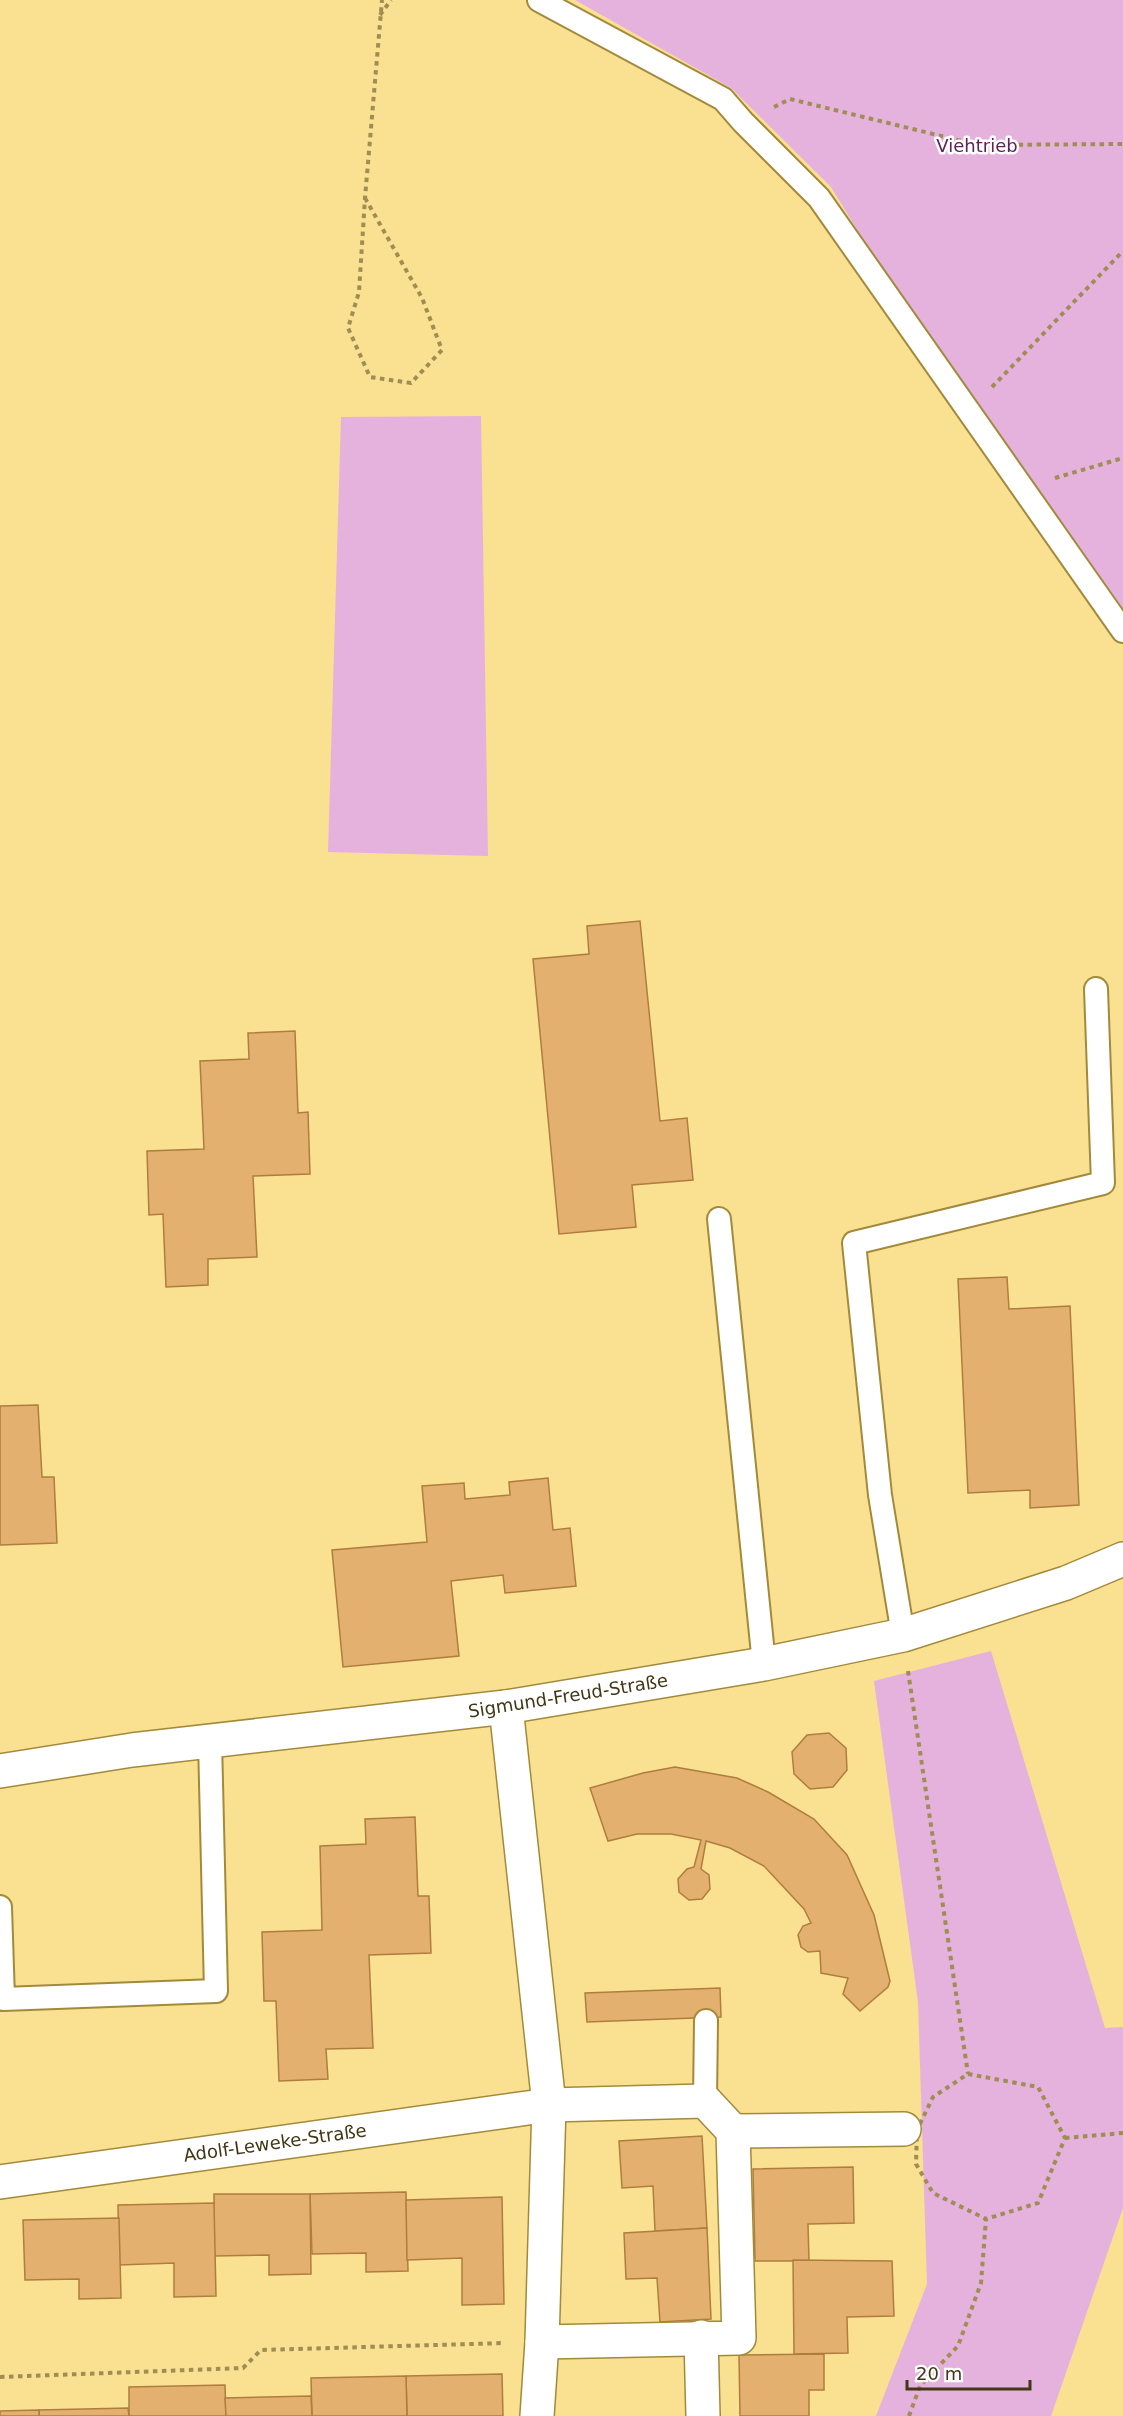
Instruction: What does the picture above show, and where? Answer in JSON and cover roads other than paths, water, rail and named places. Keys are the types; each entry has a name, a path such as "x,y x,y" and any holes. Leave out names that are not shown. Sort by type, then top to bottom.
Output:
{"street":[{"name":"Sigmund-Freud-Straße","path":"0,1771 132,1750 506,1707 764,1664 903,1635 1066,1583 1123,1559"},
{"path":"506,1707 549,2105 542,2342 537,2416"},
{"path":"542,2342 739,2338 733,2131 705,2102"},
{"name":"Adolf-Leweke-Straße","path":"0,2182 549,2105 705,2102"},
{"path":"733,2131 904,2129"},
{"path":"700,2337 703,2416"}],"lane":[{"path":"539,0 723,99 819,198 1123,631"},
{"path":"903,1635 880,1495 854,1243 1103,1183 1096,989"},
{"path":"719,1219 764,1664"},
{"path":"0,1907 3,1999 216,1991 210,1742"},
{"path":"705,2102 706,2021"}],"park label":[{"name":"Viehtrieb","path":"977,146"}]}
